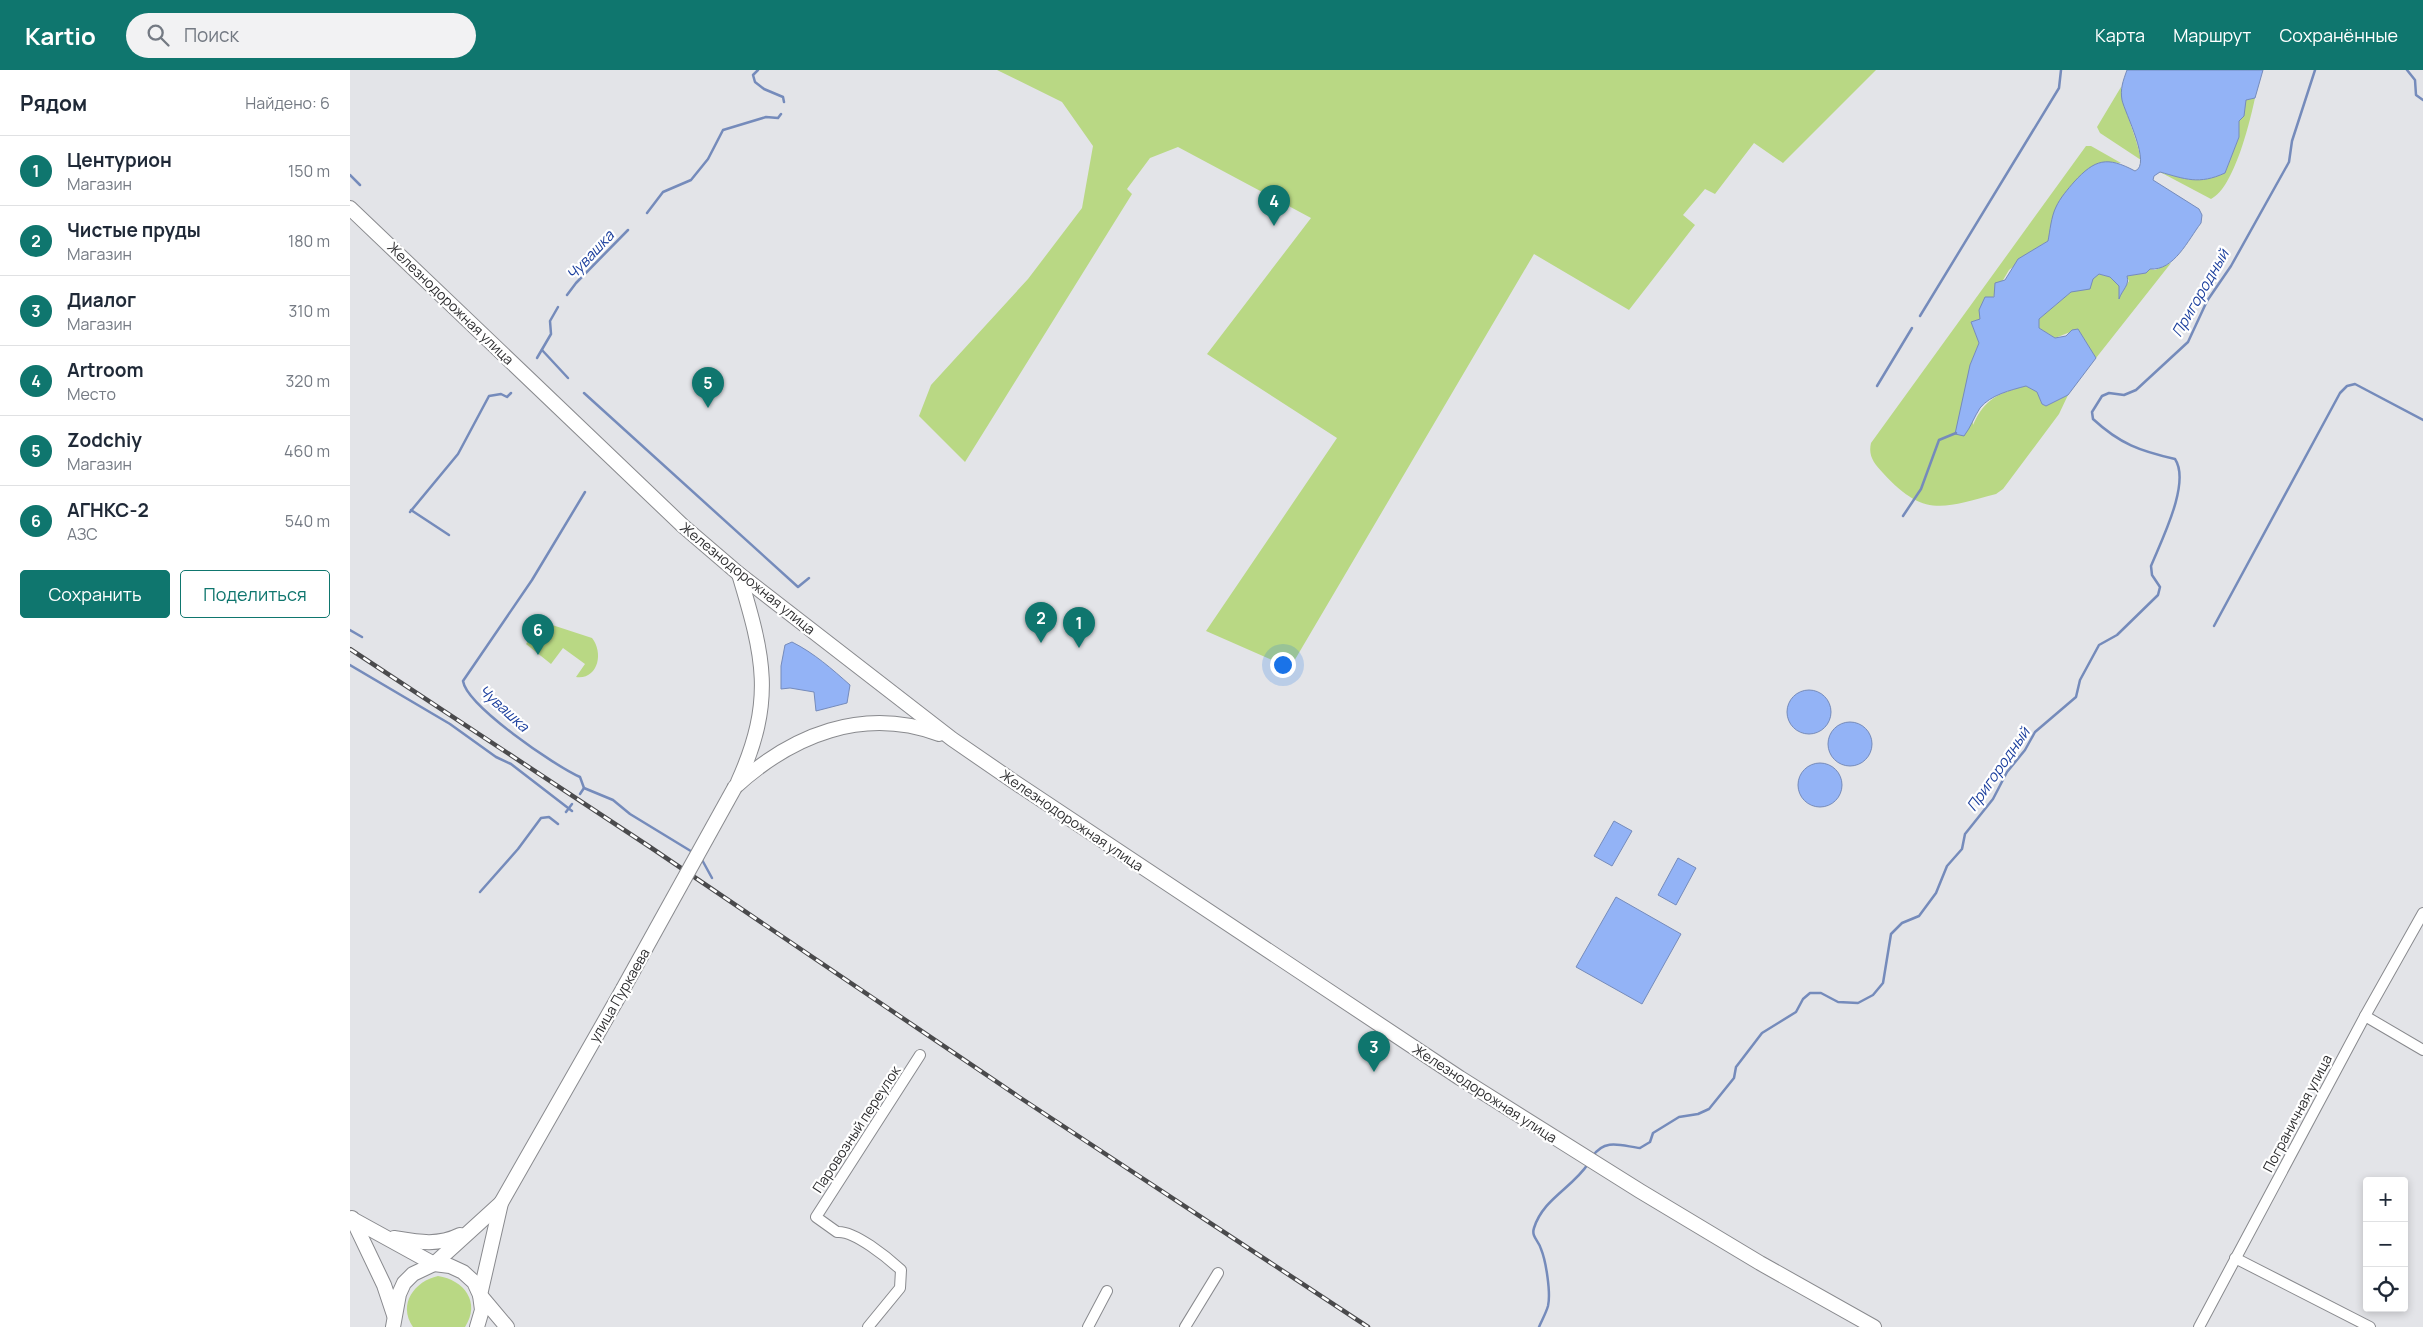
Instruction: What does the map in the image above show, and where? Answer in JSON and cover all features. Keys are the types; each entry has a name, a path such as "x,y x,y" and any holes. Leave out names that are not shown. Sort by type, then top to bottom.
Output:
{"main road":[{"name":"Железнодорожная улица","path":"350,208 683,526 739,574 952,739 1460,1078 1605,1170 1760,1263 1874,1327"},
{"path":"735,788 749,758 756,734 762,693 762,660 755,628 739,574"},
{"path":"735,788 759,766 785,748 822,733 845,727 877,723 902,724 952,739"},
{"name":"улица Пуркаева","path":"501,1203 623,990 735,788"},
{"path":"396,1324 399,1294 404,1283 413,1274 434,1264 501,1203"},
{"path":"476,1327 482,1310 480,1295 501,1203"},
{"path":"387,1237 428,1243 444,1242 459,1236 485,1217"},
{"path":"352,1218 434,1264 450,1266 464,1272 474,1282 480,1295 507,1327"},
{"path":"352,1218 384,1285 396,1324"}],"street":[{"name":"Пограничная улица","path":"2199,1327 2365,1016 2423,913"},
{"path":"2365,1016 2423,1050"},
{"name":"Паровозный переулок","path":"868,1327 900,1288 901,1270 891,1260 846,1231 836,1232 816,1217 920,1055"},
{"path":"2235,1258 2370,1327"},
{"path":"1185,1327 1218,1273"},
{"path":"1088,1327 1106,1291"}],"green space":[{"path":"997,70 1876,70 1783,163 1754,143 1715,194 1705,189 1683,215 1695,225 1629,310 1534,254 1290,668 1206,631 1337,438 1207,354 1311,218 1178,147 1150,158 1127,189 1132,194 965,462 919,416 931,385 1028,279 1082,208 1093,146 1062,102"},
{"path":"2121,87 2141,160 2100,133 2097,127"},
{"path":"2255,98 2245,138 2234,169 2227,182 2211,199 2160,172 2192,180 2207,179 2225,173 2239,137 2239,121 2243,116 2246,100"},
{"path":"2086,146 2091,146 2121,163 2101,162 2056,208 2048,241 2009,270 1980,319 1971,322 1979,343 1970,365 1973,425 1983,408 1994,398 2008,391 2026,386 2037,392 2042,404 2046,406 2068,395 2059,414 2003,489 1996,494 1962,503 1935,506 1910,497 1897,487 1877,466 1871,456 1871,443"},
{"path":"2171,263 2096,358 2078,329 2055,338 2039,328 2039,319 2071,292 2099,274 2110,277 2119,286 2119,297 2129,281 2127,276 2146,273 2150,269 2155,270"},
{"path":"543,622 592,638 598,651 597,664 594,670 583,677 576,677 585,664 563,648 551,664 526,644"},
{"path":"438,1276 455,1282 467,1294 471,1309 470,1318 465,1327 413,1327 407,1310 411,1295 422,1283"}],"water":[{"path":"2127,70 2263,70 2255,98 2246,100 2244,116 2239,121 2239,137 2225,173 2200,180 2185,179 2160,172 2154,176 2153,180 2199,209 2202,215 2201,223 2180,253 2166,265 2150,269 2146,273 2127,276 2127,285 2119,299 2119,286 2110,277 2099,274 2093,279 2090,289 2071,292 2039,319 2039,328 2055,338 2066,336 2072,330 2078,329 2096,358 2068,395 2046,406 2042,404 2037,392 2026,386 2007,391 1984,403 1964,436 1955,434 1970,365 1979,343 1971,322 1980,319 1979,310 1985,297 1994,297 1995,283 2005,280 2018,259 2048,241 2053,215 2058,204 2074,182 2088,168 2102,162 2117,163 2135,171 2139,167 2141,159 2139,149 2121,96"},
{"path":"792,642 830,667 850,685 847,703 816,711 814,692 790,688 781,689 781,666 785,645"},
{"path":"1805,690 1813,690 1825,696 1831,712 1825,728 1813,734 1805,734 1793,728 1787,716 1787,708 1793,696"},
{"path":"1846,722 1854,722 1866,728 1872,744 1866,760 1854,766 1846,766 1834,760 1828,748 1828,740 1834,728"},
{"path":"1816,763 1824,763 1836,769 1842,785 1836,801 1824,807 1816,807 1804,801 1798,789 1798,781 1804,769"},
{"path":"1614,821 1632,831 1612,866 1594,856"},
{"path":"1678,858 1696,868 1676,905 1658,895"},
{"path":"1616,897 1681,934 1642,1004 1576,967"}],"waterway":[{"name":"Чувашка","path":"758,70 753,75 755,82 764,89 783,97 784,102"},
{"path":"1920,316 2059,88 2061,70"},
{"name":"Пригородный","path":"1593,1156 1598,1150 1608,1145 1614,1144 1640,1148 1650,1142 1653,1133 1679,1117 1698,1114 1709,1109 1734,1078 1736,1067 1762,1033 1796,1012 1803,999 1810,993 1821,993 1838,1002 1858,1003 1873,995 1883,983 1891,934 1902,923 1919,916 1936,893 1947,866 1962,849 1965,834 1993,799 2007,772 2025,750 2035,732 2076,697 2080,680 2099,645 2117,635 2158,595 2160,587 2152,575 2151,566 2173,512 2177,497 2179,469 2175,459 2151,453 2112,435 2093,419 2092,412 2102,396 2109,393 2124,395 2136,390 2188,342 2207,301 2231,266 2289,162 2292,141 2315,70"},
{"path":"2407,70 2415,80 2416,95 2423,100"},
{"name":"Чувашка","path":"647,213 663,192 691,180 708,159 723,130 766,117 778,118 781,114"},
{"path":"350,175 360,185"},
{"name":"Чувашка","path":"567,295 576,283 628,230"},
{"name":"Чувашка","path":"537,358 551,334 550,321 558,307"},
{"path":"1877,386 1912,328"},
{"path":"542,350 568,378"},
{"path":"2214,626 2340,393 2347,386 2355,384 2423,420"},
{"path":"410,512 458,454 489,396 501,394 507,397 511,393"},
{"path":"584,393 798,587 809,578"},
{"path":"1903,516 1921,489 1939,440 1956,433"},
{"name":"Чувашка","path":"585,492 532,580 463,681 468,692 479,705 533,748 580,777 584,788 613,800 630,814 694,853"},
{"path":"411,510 449,535"},
{"path":"350,630 362,637"},
{"path":"350,665 450,724 496,757 511,764 572,811"},
{"name":"Чувашка","path":"580,794 584,788"},
{"path":"566,812 572,804"},
{"path":"480,892 518,849 541,818 549,817 558,824"},
{"name":"Чувашка","path":"701,858 712,878"},
{"name":"Пригородный","path":"1539,1327 1548,1306 1549,1293 1545,1261 1533,1231 1544,1209 1588,1164"}],"railway":[{"path":"350,649 650,847 1019,1097 1368,1327"}],"place":[{"name":"Artroom","path":"1274,226"},
{"name":"Zodchiy","path":"708,408"},
{"name":"Чистые пруды","path":"1041,643"},
{"name":"Центурион","path":"1079,648"},
{"name":"АГНКС-2","path":"538,655"},
{"name":"Диалог","path":"1374,1072"}]}
